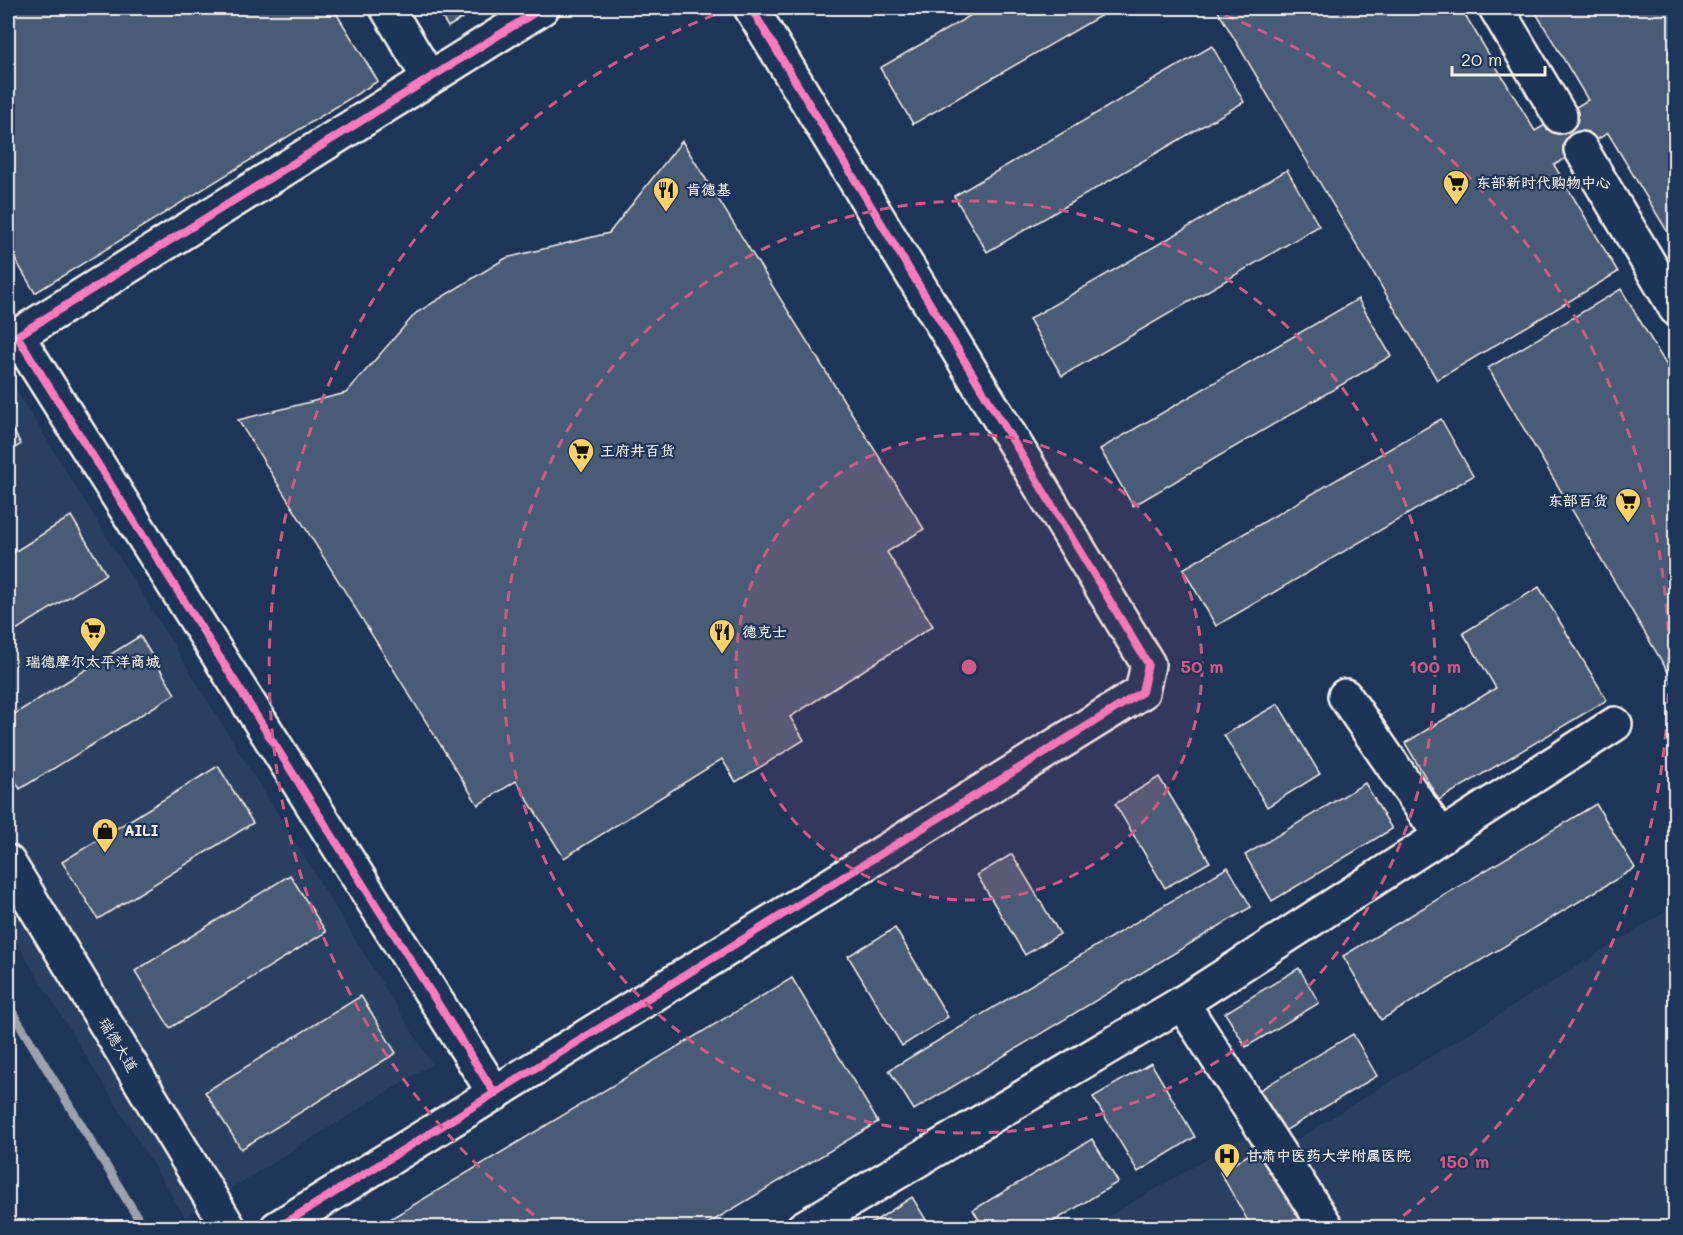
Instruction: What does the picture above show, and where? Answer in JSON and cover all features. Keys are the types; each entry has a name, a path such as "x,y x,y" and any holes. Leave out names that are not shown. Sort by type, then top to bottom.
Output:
{"street":[{"path":"387,8 429,78"},
{"path":"495,1094 12,329 542,8"},
{"path":"277,1227 1142,692 1148,663 751,8"},
{"path":"1496,8 1560,116"},
{"path":"1581,149 1676,309"},
{"path":"1345,696 1442,836"},
{"path":"803,1227 1182,1003 1615,724"},
{"name":"瑞德大道","path":"8,862 229,1227"},
{"path":"1182,1003 1327,1227"}],"shaded area":[{"name":"瑞德摩尔太平洋商城","path":"8,377 432,1064 185,1217 8,929"},
{"path":"1675,906 1675,1227 1343,1227 1291,1143"},
{"name":"甘肃中医药大学附属医院","path":"1254,1131 1312,1228 1089,1228"}],"building":[{"path":"8,8 333,8 378,81 35,293 8,247"},
{"path":"436,8 479,8 448,27"},
{"path":"983,8 1114,8 913,124 880,68"},
{"name":"东部新时代购物中心","path":"1216,8 1461,8 1535,131 1588,100 1533,8 1676,8 1676,246 1608,133 1554,165 1618,272 1437,380"},
{"path":"1212,46 1244,102 987,252 954,196"},
{"name":"王府井百货","path":"682,141 924,529 887,552 933,626 790,717 804,740 736,782 722,759 564,858 516,781 478,805 238,420 346,393 416,313 506,258 609,233"},
{"path":"1287,170 1319,226 1062,376 1029,319"},
{"name":"东部百货","path":"1621,289 1676,381 1676,667 1668,672 1488,368"},
{"path":"1358,299 1391,356 1133,506 1100,449"},
{"path":"1441,419 1473,476 1216,626 1183,569"},
{"path":"8,421 21,444 8,453"},
{"path":"71,516 106,574 8,635 8,556"},
{"path":"1539,587 1607,700 1439,800 1405,743 1496,688 1463,633"},
{"path":"140,636 175,694 20,789 8,769 8,718"},
{"path":"1278,704 1320,774 1267,807 1224,735"},
{"path":"218,766 253,823 98,919 62,862"},
{"path":"1159,777 1210,862 1165,888 1115,804"},
{"path":"1365,783 1392,829 1272,901 1245,855"},
{"path":"1596,804 1635,868 1381,1020 1343,956"},
{"path":"1012,854 1060,934 1025,955 977,875"},
{"path":"1228,867 1251,907 914,1110 889,1070"},
{"path":"290,875 326,932 170,1028 135,971"},
{"path":"895,928 948,1017 902,1046 848,956"},
{"path":"1299,968 1319,1003 1246,1047 1225,1013"},
{"path":"792,978 878,1122 701,1228 375,1228"},
{"path":"361,996 396,1053 241,1149 205,1092"},
{"path":"1353,1034 1377,1076 1278,1135 1253,1094"},
{"path":"1151,1063 1195,1137 1138,1172 1093,1097"},
{"path":"1092,1139 1118,1182 1043,1228 984,1228 973,1210"},
{"path":"1258,1149 1304,1226 1302,1228 1252,1228 1220,1172"},
{"path":"912,1197 931,1228 864,1228"},
{"path":"1676,1220 1676,1228 1663,1228"}],"waterway":[{"path":"8,1005 144,1228"}],"cycle path":[{"path":"495,1094 17,336 542,8"},
{"path":"277,1228 1142,692 1148,664 751,8"}],"place":[{"name":"东部新时代购物中心","path":"1456,206"},
{"name":"肯德基","path":"666,213"},
{"name":"王府井百货","path":"581,474"},
{"name":"东部百货","path":"1628,524"},
{"name":"瑞德摩尔太平洋商城","path":"93,653"},
{"name":"德克士","path":"722,655"},
{"name":"AILI","path":"105,854"},
{"name":"甘肃中医药大学附属医院","path":"1227,1179"}]}
